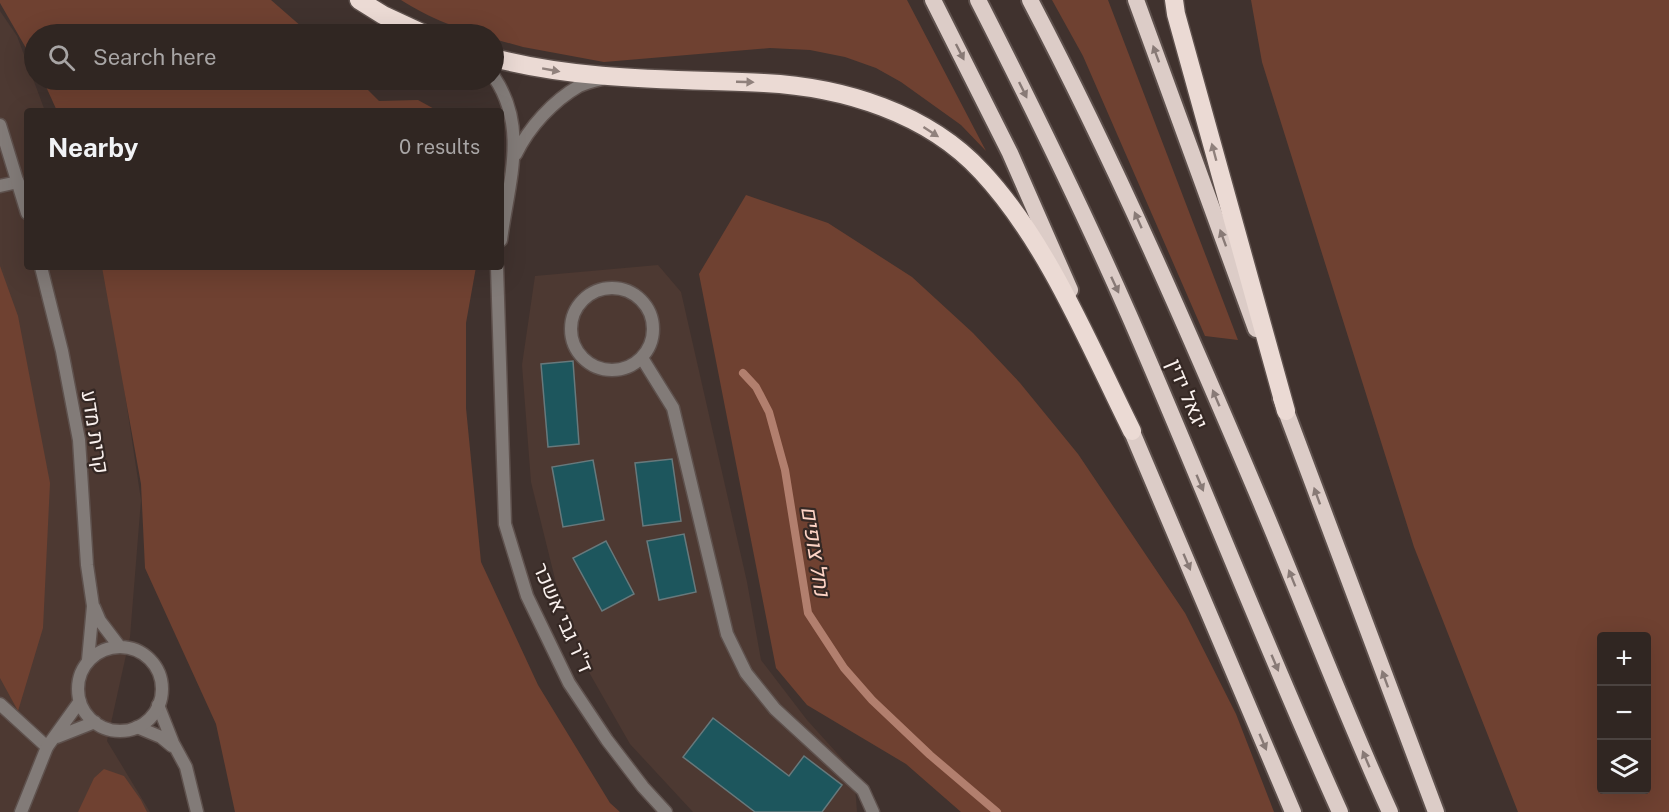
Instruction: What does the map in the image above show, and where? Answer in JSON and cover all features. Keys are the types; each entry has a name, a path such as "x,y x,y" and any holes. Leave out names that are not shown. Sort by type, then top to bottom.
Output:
{"highway":[{"path":"359,0 402,24"},
{"path":"933,0 1010,153 1132,431 1293,812"},
{"name":"יגאל ידין","path":"978,0 1061,169 1128,314 1278,672 1340,812"},
{"name":"יגאל ידין","path":"1030,0 1067,70 1136,214 1260,499 1368,765 1390,812"},
{"path":"1136,0 1436,812"},
{"path":"1174,0 1286,411"},
{"path":"504,60 563,72 768,83 828,91 848,95 884,108 919,124 951,145 981,171 1009,204 1042,254 1132,431"}],"street":[{"path":"504,221 516,152 528,132 551,108 581,85 611,76"},
{"path":"501,90 507,100 512,119 513,164"},
{"path":"0,125 24,203"},
{"path":"0,186 18,182"},
{"name":"קרית מדע","path":"42,270 62,351 79,440 87,565 93,606 88,660"},
{"name":"ד\"ר גבי אשכר","path":"497,270 505,524 527,596 569,683 607,740 666,812"},
{"path":"610,288 624,290 637,296 647,307 653,320 651,346 642,358 630,367 616,370 598,368 586,361 576,350 571,325 575,311 583,300 595,291 610,288"},
{"path":"642,358 673,408 728,634 746,673 775,709 863,790 873,812"},
{"name":"קרית מדע","path":"93,606 100,621 119,646"},
{"path":"119,646 138,651 153,664 161,681 158,705 149,718 137,727 124,731 95,722 83,710 78,682 80,673 88,660 102,650 119,646"},
{"path":"21,812 49,744 80,701"},
{"path":"0,704 49,744"},
{"path":"158,705 169,734 186,766 197,812"},
{"path":"49,744 95,722"},
{"path":"137,727 161,737 181,756"}],"shaded area":[{"path":"0,0 271,0 299,24 24,24 24,45"},
{"path":"401,0 907,0 986,151 961,125 901,82 876,68 845,57 810,50 770,48 604,62 504,42 504,24 449,24"},
{"path":"1052,0 1108,0 1238,340 1205,336 1083,56"},
{"path":"1251,0 1669,0 1669,812 1518,812 1414,547 1262,62"},
{"path":"0,11 17,36 24,55 24,90 37,90 44,108 24,108 24,270 105,270 107,275 141,500 130,637 107,741 150,812 0,812"},
{"path":"48,90 368,90 379,101 418,100 433,108 56,108"},
{"path":"746,195 828,223 912,277 973,333 1020,383 1078,454 1185,613 1236,714 1274,812 961,812 906,764 807,705 776,668 699,274"},
{"path":"658,265 681,292 747,582 761,660 807,720 854,772 857,812 693,812 630,744 590,674 556,583 531,482 522,365 535,276"},
{"path":"0,266 18,316 50,483 43,628 18,711 0,678"},
{"path":"103,270 475,270 466,323 466,408 481,562 538,685 610,803 620,812 235,812 216,724 145,568 141,484"},
{"path":"104,769 124,776 147,812 78,812 94,778"}],"building":[{"path":"573,361 579,444 548,447 541,364"},
{"path":"672,459 681,521 643,526 635,463"},
{"path":"593,460 604,520 563,527 552,467"},
{"path":"684,534 696,592 659,600 647,541"},
{"path":"606,541 634,594 602,611 573,558"},
{"path":"713,718 789,776 804,756 842,785 822,812 755,812 683,757"}],"waterway":[{"name":"נחל צופים","path":"743,373 756,387 769,412 785,470 808,613 844,668 872,700 930,755 997,812"}]}
